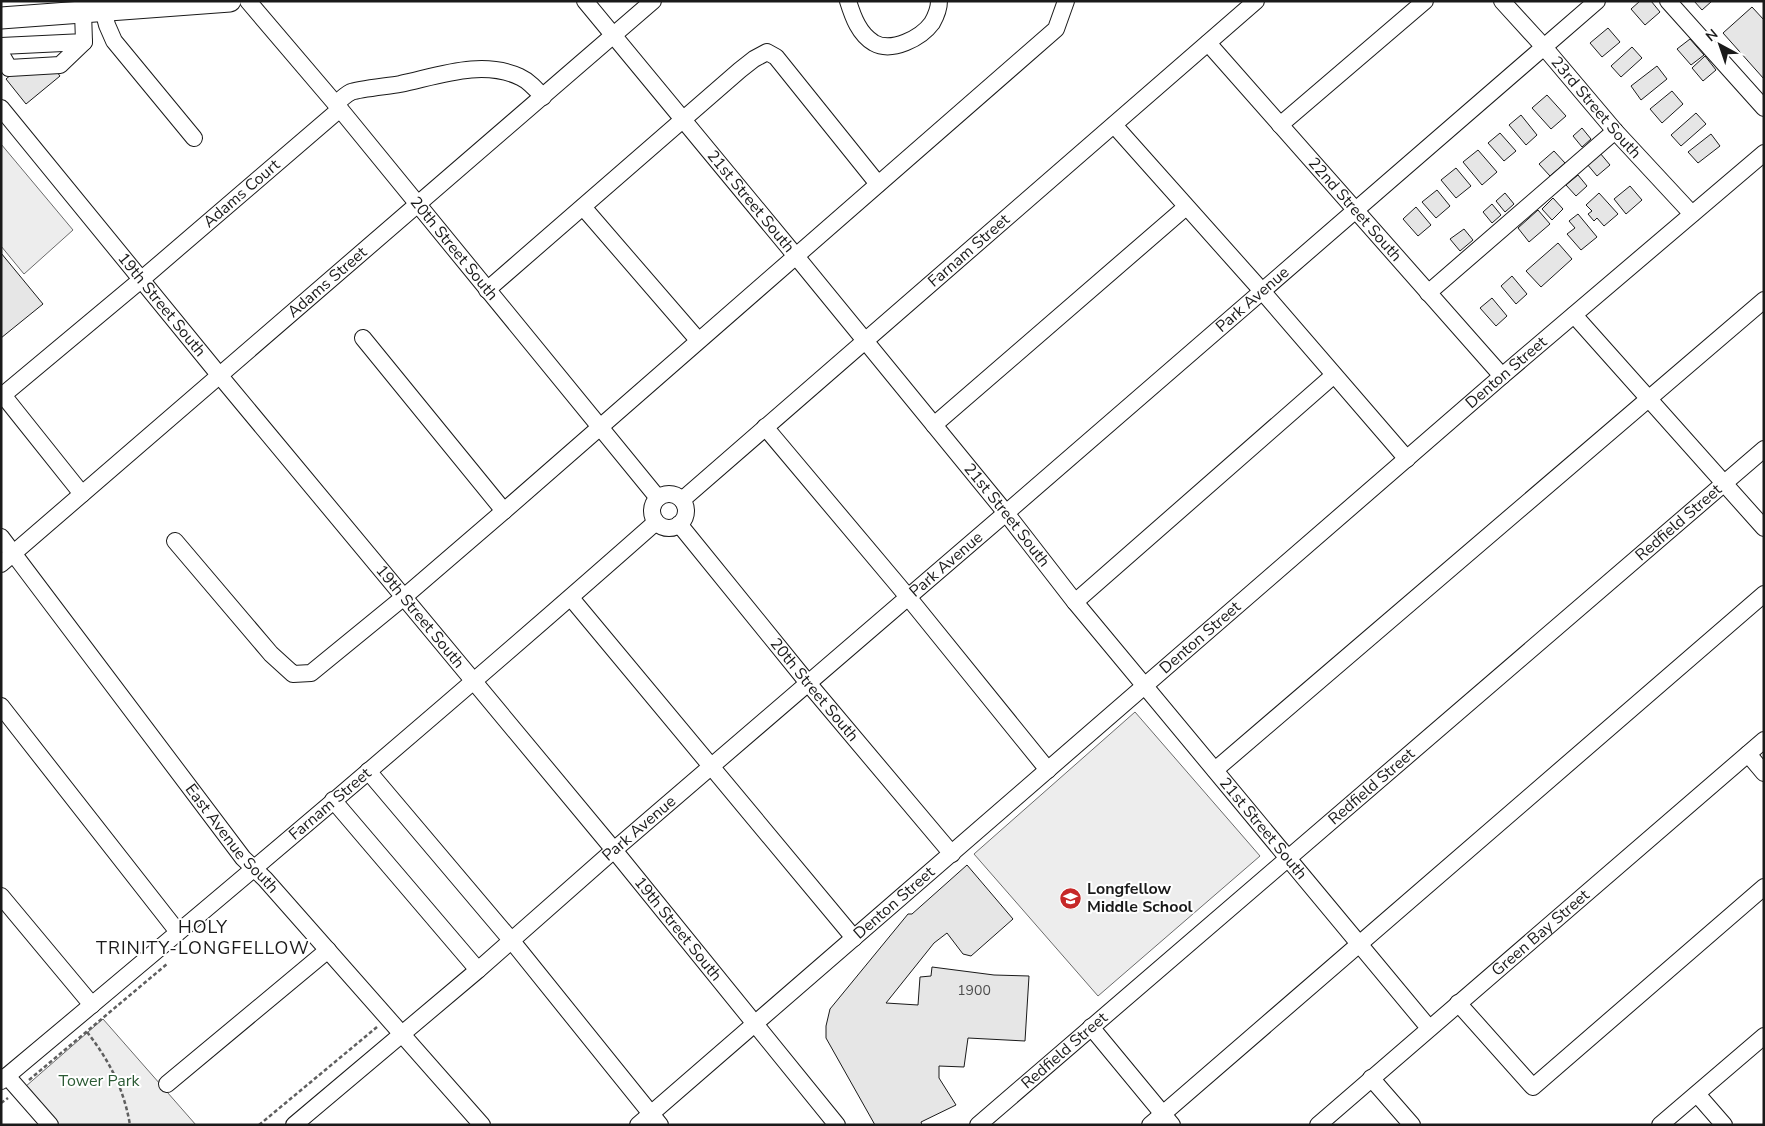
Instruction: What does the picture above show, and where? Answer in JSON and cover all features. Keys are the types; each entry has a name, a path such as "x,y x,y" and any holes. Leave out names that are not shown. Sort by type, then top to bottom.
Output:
{"main road":[{"path":"1,18 230,1"}],"street":[{"name":"20th Street South","path":"248,1 338,106 658,498"},
{"name":"21st Street South","path":"585,1 1006,513 1075,602 1430,1028"},
{"name":"Adams Street","path":"1,564 654,1"},
{"path":"848,1 853,16 862,32 876,44 884,46 897,45 915,38 924,32 936,16 940,1"},
{"path":"175,541 271,654 293,674 311,673 404,597 504,511 1056,29 1066,1"},
{"name":"Farnam Street","path":"682,500 1256,1"},
{"path":"1280,125 1425,1"},
{"name":"23rd Street South","path":"1502,1 1544,47 1615,131 1692,214"},
{"name":"Park Avenue","path":"294,1125 478,970 614,850 1597,1"},
{"path":"1668,1 1764,108"},
{"path":"1,54 9,68 60,65 84,42 93,11"},
{"path":"93,11 114,41 194,138"},
{"path":"1,46 84,42"},
{"name":"22nd Street South","path":"1208,43 1502,376"},
{"path":"487,290 740,70 767,52 776,57 878,184"},
{"name":"Adams Court","path":"82,494 3,395 142,279 352,92 458,70 479,69 509,73 520,77 530,83 543,97"},
{"name":"19th Street South","path":"1,108 220,376 614,850 837,1125"},
{"path":"1114,125 1262,291 1407,459"},
{"path":"1428,293 1615,131"},
{"name":"Denton Street","path":"649,1121 755,1024 854,938 1502,376 1764,153"},
{"path":"584,207 698,340"},
{"path":"934,425 1186,207"},
{"path":"1214,770 1764,300"},
{"path":"1574,315 1764,528"},
{"path":"363,338 504,511"},
{"path":"1075,602 1334,375"},
{"path":"766,427 908,597 1048,770"},
{"name":"Redfield Street","path":"978,1125 1764,449"},
{"path":"668,494 682,500 686,510 683,520 679,524 670,528 656,522 652,507 658,498 668,494"},
{"name":"Farnam Street","path":"4,1079 254,869 656,522"},
{"name":"20th Street South","path":"679,524 808,683 952,854"},
{"name":"East Avenue South","path":"1,537 243,858 265,879 328,950 475,1122"},
{"path":"1150,1125 1167,1119 1359,943 1764,594"},
{"path":"570,598 854,938"},
{"path":"1,706 178,932"},
{"name":"Green Bay Street","path":"1318,1125 1764,740"},
{"path":"1748,754 1764,773"},
{"path":"368,771 511,940 649,1121"},
{"path":"333,800 478,970"},
{"path":"1458,1003 1533,1087 1764,887"},
{"path":"1,896 7,916 92,1005"},
{"path":"167,1084 328,950"},
{"path":"1091,1027 1167,1119"},
{"path":"1660,1125 1764,1036"},
{"path":"1371,1078 1412,1125"},
{"path":"4,1079 18,1089 50,1125"},
{"path":"1697,1094 1724,1125"}],"path":[{"path":"1,1103 88,1032 169,962"},
{"path":"259,1125 388,1019"},
{"path":"82,1025 100,1048 120,1086 130,1125"}],"shaded area":[{"path":"1,144 73,230 24,274 1,246"},
{"path":"1135,712 1260,856 1098,996 974,854"},
{"name":"Tower Park","path":"103,1019 196,1125 58,1125 25,1087"}],"building":[{"path":"1640,1 1651,1 1660,12 1645,25 1631,9"},
{"path":"1694,1 1712,1 1702,10"},
{"path":"1752,7 1764,20 1764,79 1723,33"},
{"path":"1608,28 1620,42 1602,57 1590,43"},
{"path":"1690,39 1704,55 1691,65 1677,49"},
{"path":"1632,47 1642,58 1621,77 1611,66"},
{"path":"1705,56 1716,70 1703,81 1692,68"},
{"path":"1657,66 1667,79 1641,100 1631,86"},
{"path":"53,67 60,76 26,104 6,79 18,69"},
{"path":"1672,91 1683,104 1662,123 1650,109"},
{"path":"1547,95 1566,116 1551,129 1532,108"},
{"path":"1696,113 1706,124 1681,146 1671,135"},
{"path":"1521,115 1537,135 1526,145 1509,125"},
{"path":"1582,128 1591,139 1582,147 1573,136"},
{"path":"1500,133 1516,151 1504,161 1488,143"},
{"path":"1711,134 1720,146 1698,163 1688,152"},
{"path":"1478,150 1497,172 1482,185 1463,162"},
{"path":"1554,151 1565,163 1550,176 1539,164"},
{"path":"1600,153 1610,165 1597,176 1587,164"},
{"path":"1456,168 1471,186 1456,198 1441,180"},
{"path":"1578,175 1587,186 1576,196 1566,185"},
{"path":"1630,186 1642,200 1626,214 1614,199"},
{"path":"1437,190 1450,206 1436,218 1422,202"},
{"path":"1505,193 1514,204 1505,212 1496,201"},
{"path":"1599,193 1618,214 1604,226 1597,218 1594,221 1588,214 1592,211 1586,205"},
{"path":"1553,198 1563,209 1552,220 1542,209"},
{"path":"1492,204 1501,215 1492,223 1483,212"},
{"path":"1416,207 1431,225 1418,236 1403,219"},
{"path":"1538,210 1550,224 1529,242 1518,228"},
{"path":"1578,214 1597,237 1581,250 1567,234 1575,228 1569,221"},
{"path":"1464,229 1473,240 1460,251 1450,239"},
{"path":"1558,243 1572,259 1541,287 1526,271"},
{"path":"1,253 43,304 1,338"},
{"path":"1512,276 1527,294 1516,304 1501,286"},
{"path":"1492,298 1507,316 1496,326 1480,308"},
{"path":"967,865 1013,919 971,956 963,954 947,933 934,943 886,1003 918,1005 920,977 931,976 932,967 994,975 1029,976 1025,1041 968,1038 964,1067 939,1066 939,1078 956,1105 921,1122 922,1125 875,1125 826,1038 826,1026 830,1009 908,914 912,914"}],"place":[{"name":"Longfellow Middle School","path":"1071,898"}],"district":[{"name":"HOLY TRINITY-LONGFELLOW","path":"203,938"}]}
